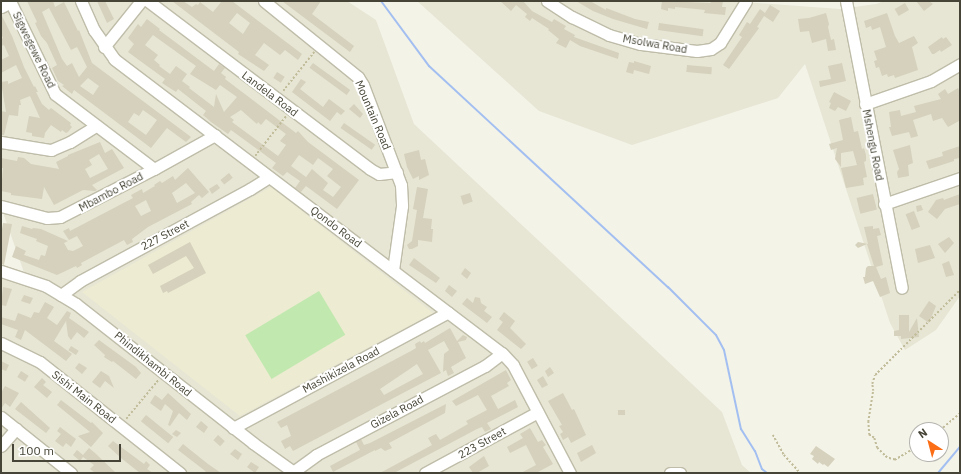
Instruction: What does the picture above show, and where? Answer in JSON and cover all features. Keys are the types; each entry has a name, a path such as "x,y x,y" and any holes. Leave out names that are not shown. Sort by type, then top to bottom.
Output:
{"street":[{"name":"Qondo Road","path":"81,1 104,47 114,59 502,353 513,365 568,473"},
{"path":"104,47 141,1"},
{"name":"Landela Road","path":"148,1 370,170 379,174 397,172"},
{"name":"Mountain Road","path":"264,1 361,80 397,172 400,185 402,206 394,270"},
{"name":"Msolwa Road","path":"547,1 572,17 609,35 642,44 697,51 711,49 720,43 746,1"},
{"name":"Mshengu Road","path":"846,1 884,204 902,288"},
{"name":"Sigwegewe Road","path":"7,4 52,89 60,98 154,169"},
{"path":"865,104 931,81 960,64"},
{"path":"1,142 51,150 70,142 96,126"},
{"name":"Mbambo Road","path":"1,206 47,218 60,217 154,169 214,135"},
{"name":"227 Street","path":"61,295 80,281 250,189 269,177"},
{"path":"884,204 960,178"},
{"name":"Phindikhambi Road","path":"1,271 35,282 61,295 93,316 233,428 294,472"},
{"name":"Mashikizela Road","path":"233,428 448,312"},
{"name":"Sishi Main Road","path":"1,343 40,362 180,473"},
{"name":"Gizela Road","path":"294,472 316,455 485,366 502,353"},
{"name":"223 Street","path":"426,473 538,412"},
{"path":"1,417 71,473"},
{"path":"1,446 16,429"},
{"path":"670,473 680,473"}],"path":[{"path":"283,91 318,45"},
{"path":"256,154 287,114"},
{"path":"909,452 895,460 888,458 877,448 874,438 869,435 868,422 873,391 872,384 875,375 960,290"},
{"path":"120,426 164,373"},
{"path":"949,422 960,413"},
{"path":"773,435 784,455 800,473"}],"shaded area":[{"path":"1,1 347,1 376,20 414,124 722,412 742,465 751,473 1,473 1,279 26,278 1,207"},
{"path":"417,1 731,1 840,9 876,4 884,1 960,1 960,296 936,330 905,350 890,323 805,64 778,98 632,145 539,111"},
{"path":"271,187 433,313 240,416 82,292"}],"green space":[{"path":"319,291 345,335 272,379 245,335"}],"building":[{"path":"27,1 53,1 55,7 64,2 78,31 79,30 92,63 191,137 186,142 167,128 151,148 74,90 72,94 58,81 52,68 57,65 47,43 41,36 35,23 37,22","holes":["49,8 71,50 77,47 87,67 79,77 72,63 67,66 62,59 42,12","88,78 99,86 93,95 80,86","143,110 157,120 146,135 128,122 134,113 139,116"]},
{"path":"97,1 105,1 114,19 107,23"},
{"path":"172,1 183,1 192,7 196,4 198,5 200,2 213,12 222,1 232,1 302,54 298,60 285,50 280,55 264,43 255,55 269,65 264,71 238,54 239,52","holes":["237,13 250,23 243,34 229,23"]},
{"path":"282,1 321,1 312,14 354,46 350,52"},
{"path":"500,1 523,1 532,11 552,22 554,19 566,26 564,29 575,35 574,37 619,53 618,59 580,46 570,40 566,48 556,43 559,39 548,30 549,29 532,18 530,21 525,17 527,14 516,5 511,11"},
{"path":"576,1 590,1 606,10 606,8 635,19 649,22 647,29 613,19 593,11"},
{"path":"662,1 710,3 713,1 723,1 722,7 726,7 725,15 704,13 705,10 675,7 675,9 668,8 668,11 661,9"},
{"path":"916,1 929,1 933,4 924,11"},
{"path":"905,3 909,10 899,16 895,9"},
{"path":"770,5 780,11 773,22 764,16 757,27 759,28 729,69 723,65 742,37 739,35 747,22 750,24 760,9 765,13"},
{"path":"826,13 831,40 834,39 836,50 828,51 826,39 812,43 809,31 800,32 798,19 809,18"},
{"path":"887,13 899,43 914,36 918,43 912,47 918,70 895,78 894,75 888,77 887,74 882,76 879,67 876,68 874,61 877,60 874,51 886,47 880,27 872,30 871,26 866,28 864,21"},
{"path":"1,14 12,36 24,67 38,92 36,92 42,104 49,110 51,108 71,123 70,125 72,127 68,132 66,133 62,130 61,132 51,125 45,133 44,138 32,136 32,133 26,132 29,116 40,118 30,96 20,100 21,105 19,105 18,116 9,115 4,135 1,135 1,111 6,112 1,82 8,81 8,84 22,78 16,65 1,73 1,60 9,56 4,45 1,46 1,39 3,38 1,34"},
{"path":"147,19 160,29 159,30 214,71 219,64 225,68 221,73 226,77 225,79 296,133 298,131 308,142 359,180 337,209 306,186 301,192 295,188 300,181 287,172 283,176 272,168 276,163 231,130 228,134 211,122 203,115 206,111 178,89 176,92 162,83 165,79 128,52 134,44 128,38 138,24 141,27","holes":["153,35 196,66 190,74 216,90 220,85 237,97 224,112 216,94 214,107 182,81 187,74 176,66 170,74 159,66 160,65 154,60 158,55 145,45","241,110 257,124 258,122 261,125 266,119 286,134 280,141 286,145 278,156 232,122 234,120 230,117","299,155 313,165 318,158 333,169 327,176 341,187 333,197 323,190 328,183 312,169 306,177 291,166"]},
{"path":"659,23 704,29 703,36 658,30"},
{"path":"942,37 943,39 946,37 952,45 941,52 940,50 932,54 928,47"},
{"path":"634,61 651,66 649,74 634,70 633,74 626,72 629,62 634,63"},
{"path":"313,63 350,90 347,95 309,68"},
{"path":"842,63 846,81 820,87 819,81 831,79 828,66"},
{"path":"687,65 712,67 711,74 686,72"},
{"path":"277,72 285,77 281,83 273,78"},
{"path":"301,79 306,82 300,89 323,107 329,99 345,111 341,115 337,112 330,121 292,92"},
{"path":"958,88 960,92 959,121 948,127 942,118 933,121 931,114 913,120 918,136 911,138 909,132 892,136 889,127 891,127 889,112 900,110 901,116 916,112 914,106 941,99 938,94 945,89 948,94"},
{"path":"834,92 851,101 846,111 838,107 835,111 829,108 831,103 829,102"},
{"path":"354,104 363,114 360,118 349,109"},
{"path":"851,117 854,132 858,131 862,149 864,148 866,155 866,161 864,162 867,177 863,178 864,185 846,188 841,168 857,165 853,151 841,153 841,167 835,159 837,148 831,150 829,144 843,140 839,120"},
{"path":"344,123 375,145 372,150 341,128"},
{"path":"100,142 105,153 112,149 124,168 92,185 97,190 83,190 54,205 44,187 42,199 11,195 11,193 1,191 3,168 1,168 1,158 17,161 18,157 24,158 31,164 59,169 56,162 68,155","holes":["99,154 108,169 90,178 85,169 92,165 89,160"]},
{"path":"910,145 913,163 908,165 909,176 898,178 897,172 899,169 893,150"},
{"path":"960,146 960,158 929,169 926,161 943,156 942,152"},
{"path":"419,150 421,160 425,159 429,175 419,180 419,176 413,179 407,167 404,154"},
{"path":"188,168 209,192 202,198 199,195 191,202 192,204 148,227 132,239 133,242 127,245 124,240 81,263 82,265 77,268 76,266 57,275 12,257 16,246 26,251 24,255 39,260 41,255 45,256 48,246 36,241 37,239 20,233 22,226 32,229 41,229 68,241 64,243 68,250 73,251 83,246 77,236 69,240 63,231 69,228 70,231 133,198 131,195 142,189 143,193 155,186 154,185 160,181 162,183 173,176 175,180","holes":["186,183 195,193 177,203 172,193","146,200 151,211 141,216 135,206"]},
{"path":"229,173 233,178 224,185 220,180"},
{"path":"217,184 220,188 212,194 209,189"},
{"path":"417,187 428,189 423,218 432,219 432,242 418,240 418,246 409,249 407,245 412,241 417,210 413,209"},
{"path":"470,193 473,202 463,205 460,196"},
{"path":"873,194 877,210 860,214 857,198"},
{"path":"960,194 960,204 945,209 937,219 928,212 936,200 943,198 944,200"},
{"path":"921,205 923,210 917,212 916,206"},
{"path":"914,211 920,227 912,230 906,214"},
{"path":"3,223 12,224 4,265 1,264 1,235"},
{"path":"873,226 873,229 879,228 881,235 877,236 883,265 876,267 881,279 886,277 890,293 880,297 873,281 865,284 863,277 865,277 866,268 868,266 874,266 867,244 858,248 855,245 858,242 868,244 864,227"},
{"path":"949,237 954,243 945,253 938,244"},
{"path":"190,242 206,273 168,293 167,291 163,293 160,286 194,268 186,256 153,274 148,265"},
{"path":"930,245 935,258 918,263 915,249"},
{"path":"414,258 440,278 436,283 409,265"},
{"path":"949,261 954,275 946,277 942,264"},
{"path":"465,268 471,273 467,279 461,274"},
{"path":"449,285 457,291 452,297 445,291"},
{"path":"3,287 12,289 6,306 1,305"},
{"path":"24,295 33,298 30,304 21,301"},
{"path":"475,297 480,298 481,303 487,307 484,311 492,317 487,323 462,304 467,298 473,303"},
{"path":"929,301 936,306 929,323 919,316"},
{"path":"45,302 54,307 47,318 57,325 67,311 71,313 69,318 89,332 84,338 77,332 71,340 68,336 66,321 54,341 72,354 66,361 25,330 21,340 15,337 18,330 1,324 1,317 15,321 18,313 31,318 34,312 39,313"},
{"path":"504,312 515,321 510,328 526,344 521,349 497,330 503,322 499,319"},
{"path":"899,315 909,315 909,332 917,318 919,337 901,339 901,336 894,336 894,331 899,330"},
{"path":"450,328 457,341 463,335 467,337 466,340 458,342 466,358 451,367 454,373 448,376 446,370 443,372 444,354 449,350 444,341 428,350 441,373 293,451 290,446 285,449 281,441 291,436 287,425 281,428 277,422 411,351 416,348 415,344 420,341 421,343 424,341 425,343","holes":["417,364 423,374 384,395 380,389"]},
{"path":"99,340 136,367 141,373 136,379 113,361 112,362 104,357 105,355 94,345"},
{"path":"71,346 79,351 76,355 68,350"},
{"path":"533,358 538,366 532,369 527,362"},
{"path":"1,361 9,365 6,371 1,369"},
{"path":"79,363 87,368 82,374 75,368"},
{"path":"550,367 554,373 548,377 545,371"},
{"path":"506,370 511,380 507,383 509,386 491,396 498,409 515,400 518,407 487,423 491,429 485,432 482,427 394,473 380,473 432,445 428,438 436,434 440,440 468,424 466,421 487,410 478,395 456,406 452,401"},
{"path":"21,371 29,376 25,382 17,377"},
{"path":"101,371 109,376 114,388 105,381 100,388 92,382"},
{"path":"543,376 548,385 542,388 537,380"},
{"path":"42,378 46,382 43,385 52,392 47,398 34,387"},
{"path":"5,386 19,393 10,407 5,403 1,409 1,393"},
{"path":"168,393 191,414 187,420 179,413 170,426 168,425 173,411 165,404 161,411 150,403 155,395 162,400"},
{"path":"563,393 572,410 574,409 586,435 571,443 568,437 563,440 560,434 563,432 559,426 562,425 548,401"},
{"path":"61,400 91,423 92,422 103,433 91,447 78,436 90,432 57,405"},
{"path":"21,402 50,428 46,433 15,409"},
{"path":"446,404 445,413 389,443 392,448 385,451 381,448 375,450 333,472 330,466 360,450 356,442 361,439 364,445 370,443"},
{"path":"618,410 625,410 625,415 618,415"},
{"path":"146,415 173,437 168,443 141,421"},
{"path":"201,421 208,427 204,433 196,427"},
{"path":"60,427 76,439 71,447 66,443 63,447 55,441 61,434 57,431"},
{"path":"530,428 538,442 542,440 546,445 543,447 553,464 536,473 521,473 536,465 526,445 510,453 507,447 523,438 520,434"},
{"path":"176,430 181,433 177,437 172,434"},
{"path":"218,435 225,441 220,446 213,440"},
{"path":"113,441 144,464 146,461 150,465 147,469 153,473 140,473 121,458 108,446"},
{"path":"183,444 221,473 207,473 178,450"},
{"path":"592,445 596,453 581,462 577,453"},
{"path":"816,446 835,459 828,467 819,462 818,464 812,459 814,456 810,454"},
{"path":"89,448 116,473 95,473 90,469 94,465 83,457 80,461 73,455 77,450 83,455"},
{"path":"235,449 242,454 238,460 230,454"},
{"path":"484,456 489,466 477,473 473,473 469,467"},
{"path":"251,462 259,467 255,473 247,467"}],"waterway":[{"path":"381,1 429,66 668,287 716,335 724,350 741,429 755,451 762,469 767,473"},
{"path":"938,473 960,447"}]}
